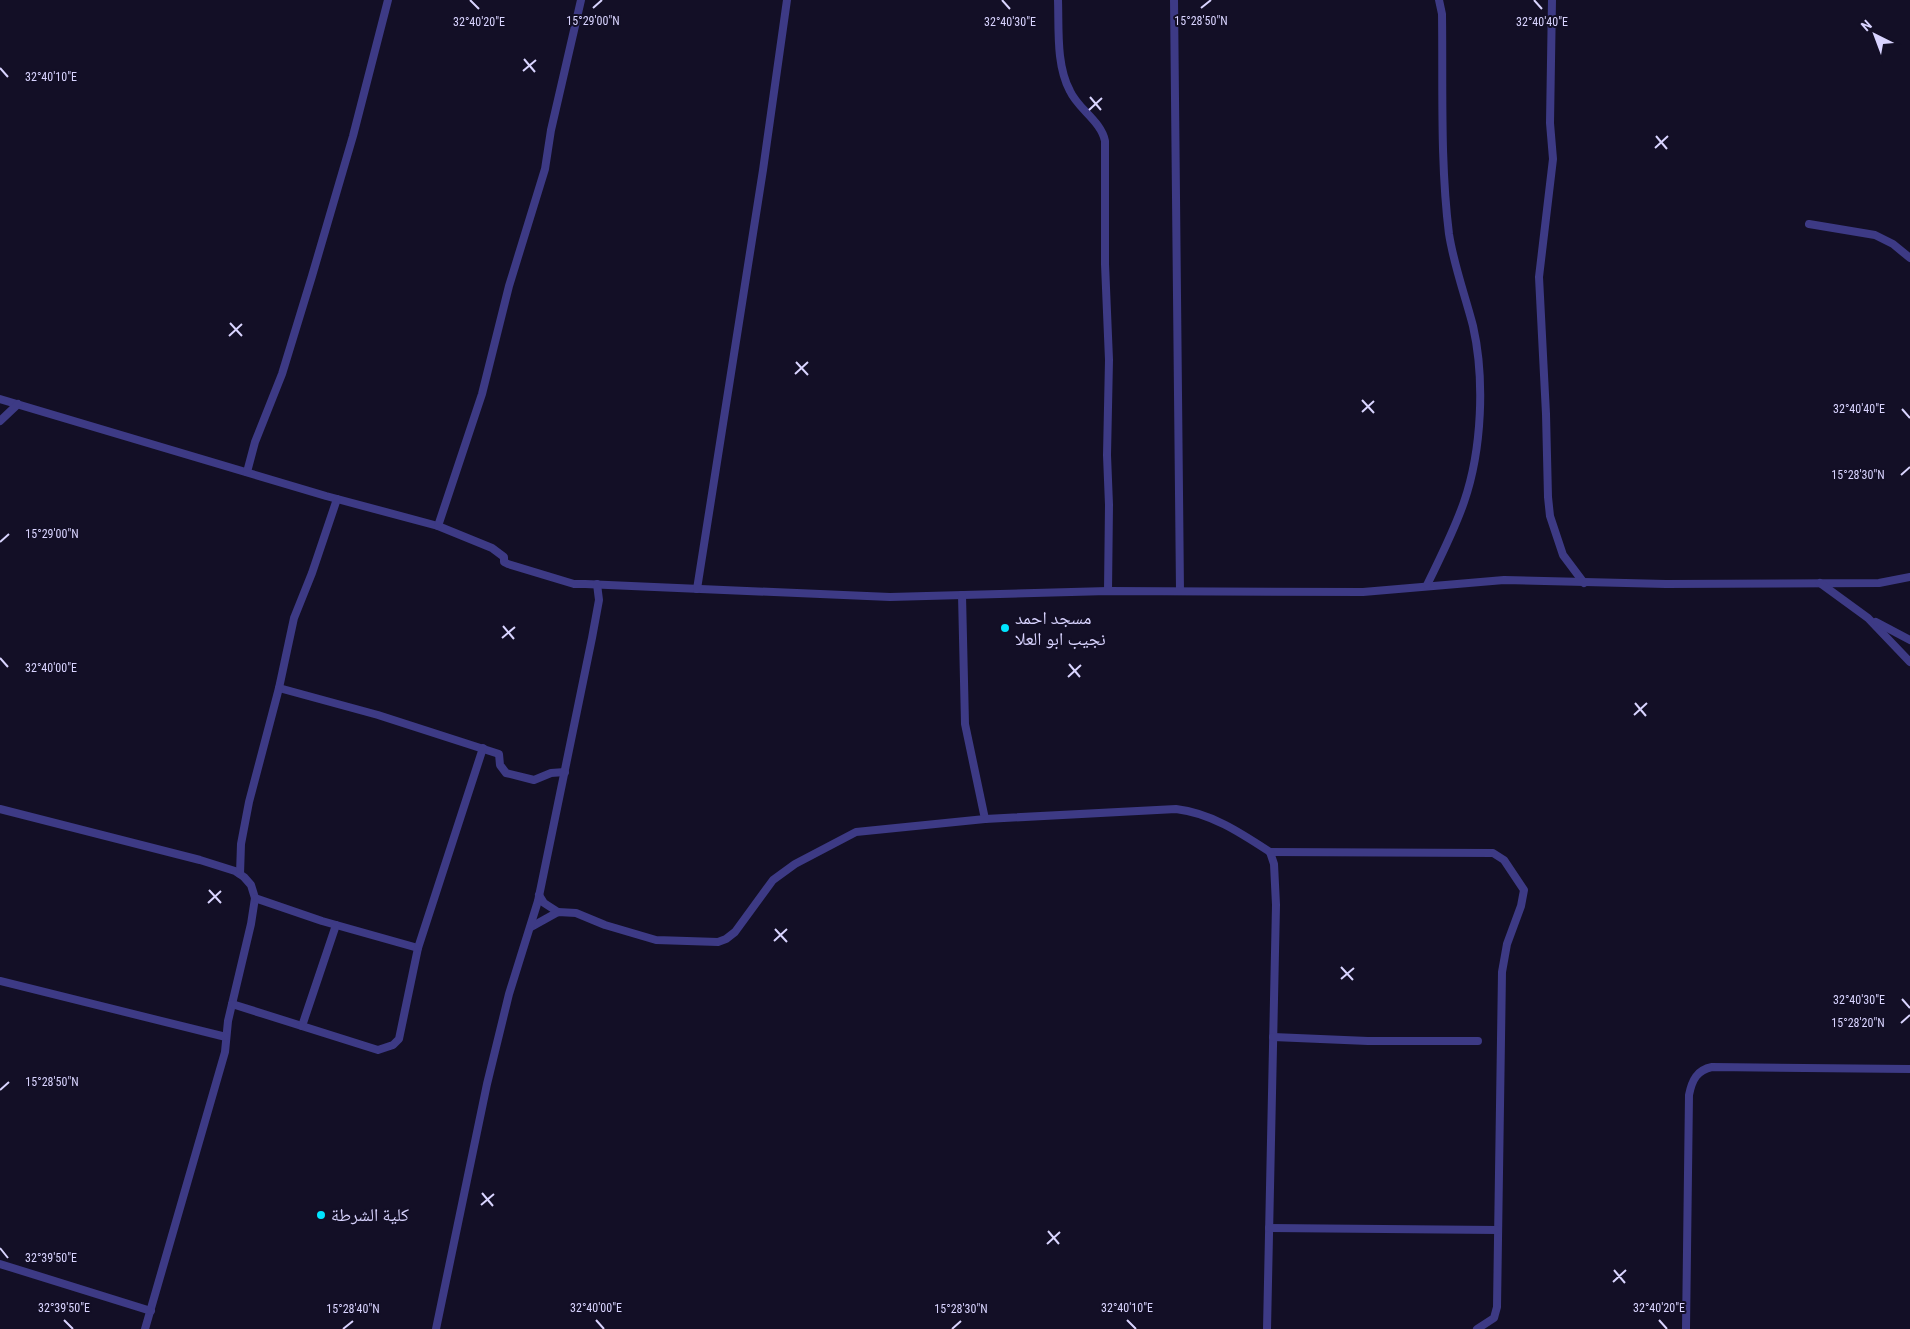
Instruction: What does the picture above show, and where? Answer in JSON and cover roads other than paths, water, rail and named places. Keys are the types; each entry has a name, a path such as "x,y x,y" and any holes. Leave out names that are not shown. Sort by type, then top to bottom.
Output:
{"street":[{"path":"247,472 255,442 282,374 312,276 353,136 388,0"},
{"path":"438,526 482,394 509,286 545,168 551,130 580,0"},
{"path":"697,589 763,170 787,0"},
{"path":"1058,0 1064,79 1081,108 1100,129 1104,141 1105,294 1109,360 1106,456 1109,505 1108,591"},
{"path":"1174,0 1180,591"},
{"path":"1427,585 1453,532 1467,492 1477,444 1479,400 1479,366 1472,326 1456,270 1449,234 1443,112 1442,14 1439,0"},
{"path":"1552,0 1550,123 1553,159 1539,277 1548,497 1550,516 1563,555 1584,583"},
{"path":"1809,224 1875,235 1893,244 1910,258"},
{"path":"0,399 438,526 492,548 504,557 504,562 508,564 574,584 890,597 1108,591 1363,592 1427,585 1504,580 1584,583 1878,583 1910,576"},
{"path":"0,421 18,404"},
{"path":"240,874 241,844 249,802 279,688 294,618 312,573 337,498"},
{"path":"1820,583 1868,618 1910,640"},
{"path":"436,1329 487,1084 509,994 531,927 539,895 599,600 597,584"},
{"path":"962,595 965,724 985,819"},
{"path":"1868,618 1910,662"},
{"path":"279,688 378,715 483,748 499,754 500,765 506,773 534,780 551,773 565,772"},
{"path":"232,1004 378,1050 393,1045 399,1038 418,948 483,748"},
{"path":"0,809 200,860 240,874 250,885 255,898 252,924 232,1004 225,1052 145,1329"},
{"path":"539,895 544,903 558,912 576,913 605,925 656,940 718,942 735,932 774,880 795,864 856,832 985,819 1176,809 1194,811 1213,818 1270,852 1493,853 1504,860 1521,884 1525,895 1507,944 1502,972 1498,1307 1494,1318 1480,1328"},
{"path":"1267,1329 1276,905 1274,864 1270,852"},
{"path":"255,898 336,925 418,948"},
{"path":"531,927 558,912"},
{"path":"302,1026 336,925"},
{"path":"0,981 226,1038"},
{"path":"1273,1037 1368,1041 1478,1041"},
{"path":"1686,1329 1689,1095 1697,1074 1703,1069 1712,1067 1910,1069"},
{"path":"1269,1228 1498,1230"},
{"path":"0,1264 151,1311"}],"place":[{"name":"مسجد احمد نجيب ابو العلا","path":"1005,628"},
{"name":"كلية الشرطة","path":"321,1215"}]}
